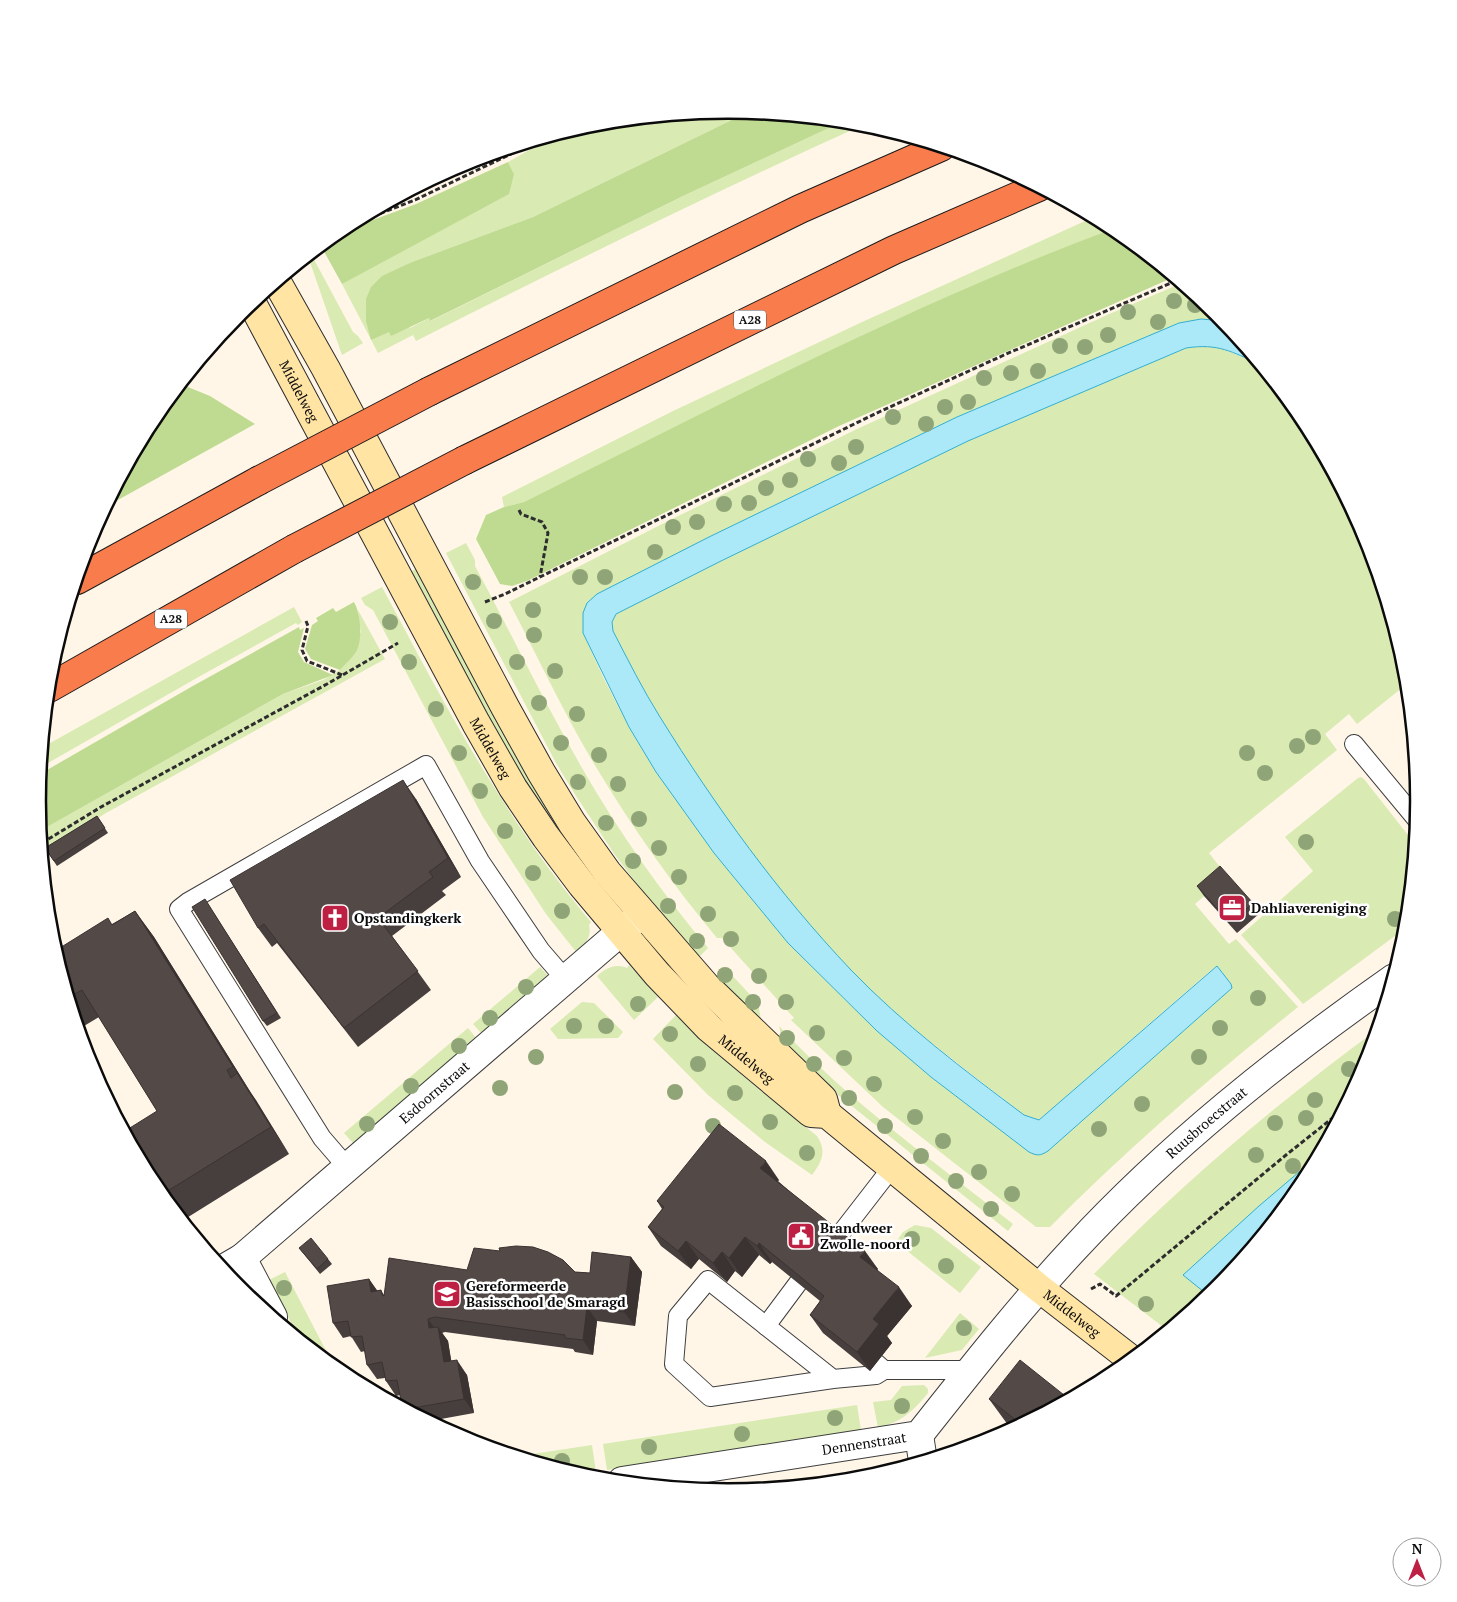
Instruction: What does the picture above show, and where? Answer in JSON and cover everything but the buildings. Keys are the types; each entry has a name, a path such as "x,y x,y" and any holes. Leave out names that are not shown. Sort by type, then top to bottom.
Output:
{"highway":[{"path":"84,576 430,391 800,209 933,150"},
{"name":"A28","path":"56,684 294,549 465,460 894,250 1032,190"}],"main road":[{"name":"Middelweg","path":"280,287 326,369 541,772 572,823 607,872 718,998 823,1099 827,1114 893,1166 1039,1288 1126,1355"},
{"name":"Middelweg","path":"256,310 513,788 546,837 621,932 657,974 709,1028 810,1114 827,1114"}],"street":[{"name":"Esdoornstraat","path":"232,1264 644,912"},
{"name":"Ruusbroecstraat","path":"1039,1288 1073,1249 1127,1195 1212,1117 1308,1041 1386,984"},
{"path":"232,1264 249,1285"},
{"name":"Dennenstraat","path":"672,1480 921,1448 972,1370 1039,1288"}],"lane":[{"path":"1354,744 1411,812"},
{"path":"346,1167 322,1138 180,909 188,902 426,766 480,861 541,951 566,980"},
{"path":"838,1237 893,1166"},
{"path":"833,1379 708,1280 678,1316 674,1364 710,1397 833,1379 876,1375 880,1366 972,1370"},
{"path":"766,1326 798,1283"}],"path":[{"path":"384,212 415,200 507,156"},
{"path":"456,614 505,594 879,412 1004,354 1172,283"},
{"path":"519,510 521,514 542,522 548,533 540,577"},
{"path":"306,621 308,626 302,650 308,661 342,675"},
{"path":"48,840 101,807 426,628"},
{"path":"1071,1312 1087,1292 1100,1284 1116,1296 1331,1119"}],"green space":[{"path":"733,119 533,217 412,262 399,269 391,335 429,318 431,321 683,196 831,127 851,130 640,230 416,341 413,335 378,353 342,284 514,174 508,162 534,148 595,132 684,120"},
{"path":"733,119 773,120 831,127 683,196 430,321 429,318 391,336 389,332 371,340 366,321 366,299 371,287 382,276 412,262 533,217"},
{"path":"508,162 514,174 509,194 342,284 324,252 369,221 416,204"},
{"path":"1086,220 1105,232 890,324 524,502 504,507 502,497 673,411 860,323"},
{"path":"1105,232 1168,280 839,426 527,581 512,586 500,584 476,539 486,515 504,507 524,502 742,393 964,289"},
{"path":"314,259 353,332 363,343 342,355 310,262"},
{"path":"1175,286 1212,320 1201,319 1179,323 957,417 709,537 583,622 583,633 604,679 629,727 656,772 714,853 788,943 877,1031 931,1077 1029,1152 1041,1155 1048,1151 1232,988 1217,966 1039,1120 1024,1115 894,1012 827,946 796,910 739,835 685,757 642,686 613,631 612,622 616,614 968,441 1186,348 1215,346 1248,359 1270,386 1296,422 1319,460 1359,540 1388,624 1401,688 1357,724 1349,714 1325,734 1337,750 1209,853 1227,876 1195,904 1229,944 1236,939 1298,1007 1109,1169 1050,1227 1036,1227 883,1107 791,1020 794,1018 722,938 717,938 700,918 638,833 584,747 509,602 672,519 857,429"},
{"path":"187,386 210,396 255,424 116,501 161,422"},
{"path":"466,543 475,560 475,566 541,693 596,792 641,861 708,948 697,959 615,855 556,763 446,553"},
{"path":"419,567 598,880 594,881 529,792 409,573"},
{"path":"382,587 453,718 503,802 530,843 591,922 587,940 577,953 546,914 483,817 373,610 365,605 361,598"},
{"path":"354,602 360,627 360,641 356,652 340,670 311,659 305,649 312,625 318,621 316,618 333,608 336,612"},
{"path":"294,607 302,622 298,625 296,623 202,675 48,763 49,744"},
{"path":"358,610 385,659 106,813 48,850 47,827 283,694 323,680 340,670 361,632"},
{"path":"299,627 300,630 304,628 298,652 304,662 333,675 283,694 47,827 47,770"},
{"path":"1358,778 1364,779 1409,837 1405,890 1398,934 1303,1004 1241,935 1313,871 1285,837"},
{"path":"629,965 658,997 634,1020 597,976 611,967 627,968"},
{"path":"540,967 549,977 482,1034 473,1024"},
{"path":"723,970 728,971 755,1000 758,1004 761,1019 715,978"},
{"path":"582,1002 594,1003 623,1032 618,1038 558,1039 550,1029"},
{"path":"676,1015 743,1076 817,1136 822,1147 822,1156 812,1175 765,1142 708,1095 653,1039"},
{"path":"779,1026 834,1080 863,1105 1013,1224 1008,1231 818,1079 783,1043"},
{"path":"468,1028 476,1038 353,1143 344,1133"},
{"path":"1369,1036 1340,1103 1296,1180 1241,1251 1178,1314 1163,1327 1094,1274 1195,1176 1340,1057"},
{"path":"915,1225 931,1228 981,1267 960,1293 896,1242 903,1232"},
{"path":"285,1272 327,1352 292,1325 269,1280"},
{"path":"960,1313 979,1329 962,1350 925,1358"},
{"path":"924,1385 928,1389 928,1393 912,1411 901,1419 878,1428 873,1402 891,1400 902,1386"},
{"path":"857,1405 861,1430 607,1470 603,1444"},
{"path":"592,1445 596,1470 552,1460 532,1454"}],"water":[{"path":"1201,319 1212,320 1247,358 1233,352 1216,348 1186,348 968,441 616,614 612,622 613,631 636,675 681,751 749,848 798,911 851,970 913,1028 1024,1115 1039,1120 1217,966 1232,988 1048,1151 1041,1155 1036,1155 1029,1152 931,1077 877,1031 788,943 714,853 656,772 629,727 583,633 583,613 587,603 597,594 709,537 957,417 1179,323"},
{"path":"1303,1169 1270,1216 1241,1251 1203,1291 1183,1275"}],"place":[{"name":"Dahliavereniging","path":"1232,908"},
{"name":"Opstandingkerk","path":"335,918"},
{"name":"Brandweer Zwolle-noord","path":"801,1236"},
{"name":"Gereformeerde Basisschool de Smaragd","path":"447,1294"}]}
